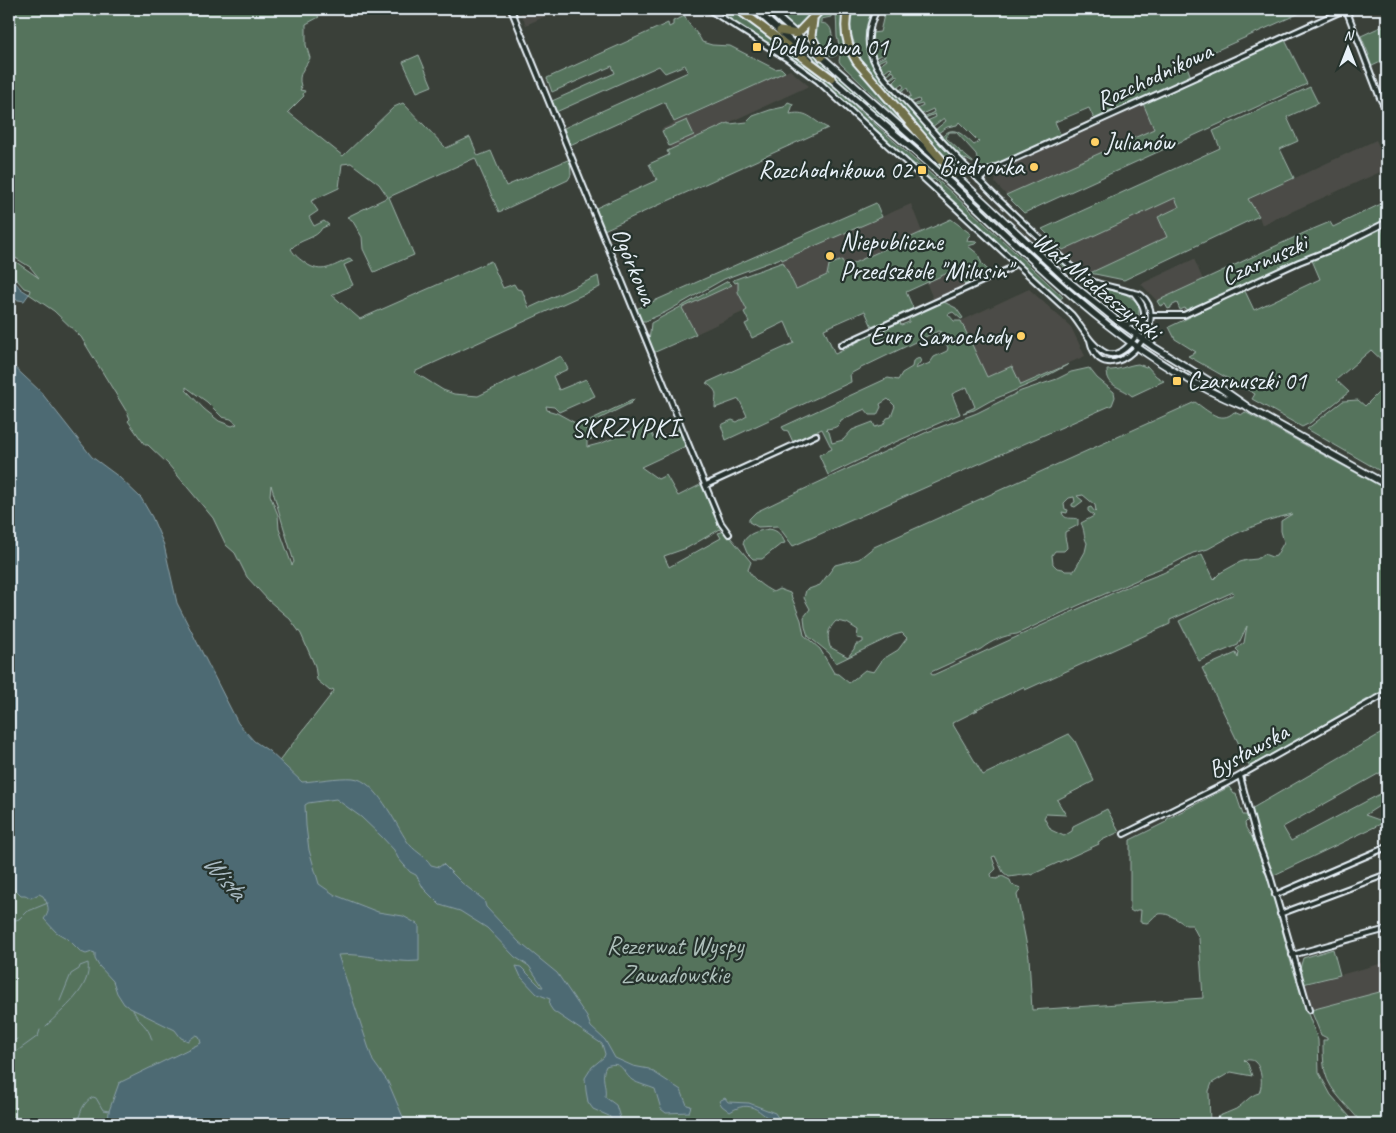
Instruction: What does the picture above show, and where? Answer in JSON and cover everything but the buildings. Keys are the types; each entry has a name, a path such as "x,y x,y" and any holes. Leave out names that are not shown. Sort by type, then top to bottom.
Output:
{"highway":[{"path":"738,9 831,78"},
{"path":"780,31 792,35 797,34 821,9"},
{"path":"848,9 846,36 850,50 857,62 954,174"},
{"path":"814,18 811,36 822,57"}],"main road":[{"name":"Wał Miedzeszyński","path":"755,9 951,184 1070,294 1131,342 1202,387 1252,410 1387,485"},
{"name":"Wał Miedzeszyński","path":"768,9 954,174 1072,284 1142,339 1252,410"}],"street":[{"name":"Ogórkowa","path":"511,9 721,523 729,534"},
{"name":"Wał Miedzeszyński","path":"708,9 812,76 1072,315 1090,339"},
{"path":"877,9 868,37 871,54 876,66 937,137 979,180 1080,274 1095,283 1138,293 1144,299 1151,315 1148,329 1137,346 1124,359 1110,362 1100,358 1095,354 1090,339"},
{"path":"1346,9 1380,98 1387,111"},
{"name":"Rozchodnikowa","path":"979,180 990,170 1238,56 1346,9"},
{"name":"Czarnuszki","path":"1151,315 1184,315 1299,262 1335,248 1387,222"},
{"path":"841,345 1009,269 1015,263"},
{"path":"1090,339 1104,352 1114,355 1121,352 1131,342 1141,329 1144,320 1143,307 1134,293"},
{"path":"1120,323 1133,324 1144,320"},
{"path":"706,485 816,435"},
{"name":"Bysławska","path":"1124,834 1240,776 1387,693"},
{"path":"1240,776 1257,840 1309,1010"},
{"path":"1275,895 1387,847"},
{"path":"1280,914 1387,874"},
{"path":"1292,955 1387,929"}],"shaded area":[{"path":"526,9 561,9 526,25 520,11"},
{"path":"790,70 809,86 671,149 661,129"},
{"path":"1142,101 1154,129 1006,195 995,183 997,171 1105,122 1106,118"},
{"path":"1376,140 1387,164 1387,169 1262,225 1259,216 1248,200"},
{"path":"1175,198 1179,207 1158,217 1167,237 1090,273 1084,271 1061,251"},
{"name":"Niepubliczne Przedszkole \"Milusin\"","path":"911,204 922,232 795,289 782,260"},
{"path":"1194,259 1203,280 1157,301 1141,284"},
{"path":"952,271 966,286 934,301 926,282"},
{"path":"738,282 738,292 747,310 696,334 682,308"},
{"name":"Euro Samochody","path":"1029,289 1071,327 1085,356 1020,385 987,378 961,321"},
{"path":"1387,962 1387,990 1311,1010 1304,985"}],"green space":[{"name":"Rezerwat Wyspy Zawadowskie","path":"9,9 323,9 315,12 319,17 306,24 306,45 310,58 300,78 300,87 302,87 300,90 305,91 304,96 288,112 343,156 394,107 403,103 446,148 470,137 478,156 491,151 506,186 570,159 571,175 568,180 499,212 475,158 389,197 414,255 374,272 363,249 362,237 352,220 347,217 388,197 379,184 351,163 342,164 339,188 311,201 318,211 309,217 314,226 324,221 329,225 322,228 316,235 294,246 291,249 294,254 311,267 322,269 332,267 349,259 353,261 344,265 353,285 332,295 360,319 491,261 503,288 514,284 517,289 522,290 529,308 598,276 600,287 414,372 443,390 454,394 478,396 561,356 568,369 553,376 559,390 586,379 595,396 559,412 554,407 546,406 547,410 557,413 579,425 635,399 631,403 583,427 594,436 592,439 587,440 587,447 602,443 647,424 655,440 681,428 688,445 641,467 658,479 666,475 678,496 702,484 713,513 722,528 687,548 664,556 669,567 721,538 718,533 725,531 751,562 748,570 756,580 773,592 779,589 790,593 801,620 804,635 820,649 834,673 849,683 865,670 874,672 883,659 898,650 907,638 902,633 894,635 836,663 829,653 808,636 804,617 810,609 804,598 806,590 820,585 835,565 859,559 874,547 1195,402 1219,417 1229,416 1234,412 1241,415 1245,412 1387,490 1387,498 1382,503 1387,514 1387,688 1250,767 1202,668 1236,653 1238,658 1239,652 1236,649 1244,643 1247,626 1238,645 1199,661 1179,621 1234,594 1233,592 1170,620 1170,624 1025,690 1023,687 952,723 983,775 1069,734 1075,741 1094,781 1057,800 1066,815 1046,814 1044,818 1051,830 1064,836 1072,831 1073,826 1107,809 1119,832 1098,842 1099,844 1031,875 1009,877 1003,872 995,856 992,857 996,869 991,874 992,878 997,879 1002,876 1010,880 1012,885 1021,888 1017,895 1029,957 1032,1010 1203,998 1199,938 1192,925 1186,925 1164,914 1156,915 1147,923 1140,922 1141,910 1133,912 1130,910 1130,840 1229,787 1236,794 1243,815 1248,815 1249,819 1245,823 1246,828 1255,842 1265,873 1267,873 1289,956 1318,1040 1319,1073 1331,1095 1356,1124 1216,1124 1217,1117 1236,1109 1259,1093 1261,1081 1259,1068 1254,1061 1244,1060 1248,1064 1252,1076 1231,1072 1212,1083 1209,1091 1210,1124 9,1124 9,834 158,916 334,691 333,689 330,691 317,680 315,666 301,634 290,619 268,600 247,577 235,553 226,545 213,518 168,464 148,445 145,445 128,421 130,419 128,414 81,337 54,311 29,294 30,290 24,288 9,271 9,257 39,278 30,267 9,254","holes":["186,387 207,402 222,417 231,419 237,424 232,426 219,421 204,409 186,390","271,485 294,562 292,565 279,529 278,515 270,495","1083,495 1095,505 1096,511 1091,507 1088,508 1088,511 1094,516 1081,523 1087,543 1085,552 1074,571 1065,571 1053,564 1052,555 1055,551 1064,551 1067,548 1065,532 1078,525 1078,519 1066,518 1062,512 1067,513 1068,510 1065,509 1064,503 1069,498 1074,497 1075,502 1072,506 1075,507 1083,501 1077,496","1292,514 1281,521 1284,542 1276,556 1272,557 1264,554 1257,559 1240,562 1220,573 1214,579 1202,554 933,675 931,674 931,672 994,641 1017,634 1193,553 1208,549 1235,534 1269,520","836,621 847,623 858,630 857,638 863,639 863,642 856,644 848,657 830,647 828,636 831,627"]},
{"path":"721,9 731,9 808,65 952,193 1063,297 1059,300 939,190 939,184 934,179 932,180 916,164 900,154 880,133 814,74 800,63 719,13"},
{"path":"774,9 815,9 796,28"},
{"path":"825,9 844,9 842,36 849,58 910,130 839,61 841,51 837,37 836,11 832,11 831,17 821,19 821,23 830,28 833,40 827,46 829,50 836,51 837,55 832,57 816,40 816,24"},
{"path":"854,9 873,9 867,25 866,40 869,55 876,71 944,149 966,171 964,174 927,138 863,62 852,36 851,23"},
{"path":"888,9 1309,9 1186,64 1191,77 1095,121 1089,108 1055,122 1061,136 985,170 979,166 976,154 956,132 949,132 946,138 973,163 966,159 964,160 942,138 946,133 950,131 954,131 958,132 974,145 979,142 959,122 957,125 947,127 938,133 935,130 946,121 944,118 932,127 927,121 936,117 935,114 924,117 934,112 933,109 922,114 917,109 923,106 922,104 914,105 920,102 919,99 911,102 907,98 911,96 907,88 901,91 904,87 902,84 898,87 894,82 898,78 896,75 890,78 895,74 893,71 887,74 892,69 890,67 885,71 880,65 887,60 886,58 878,62 877,60 885,56 884,54 876,57 873,48 880,46 879,43 872,44 872,33 880,32 884,15"},
{"path":"685,16 702,42 712,45 730,46 775,69 781,68 785,72 674,122 665,102 570,145 564,128 688,72 685,65 665,73 659,66 556,112 552,101 615,73 612,66 552,92 547,78 668,23 669,27 673,25 673,21"},
{"path":"1387,24 1387,59 1370,67 1367,57 1369,55 1361,36"},
{"path":"1284,38 1307,84 1024,213 1006,195 1154,129 1142,101"},
{"path":"799,40 957,181 955,183 804,49 797,42"},
{"path":"419,55 432,86 417,92 403,62"},
{"path":"1310,87 1318,103 1287,117 1298,141 1280,149 1294,178 1248,199 1259,216 1124,280 1090,273 1167,237 1158,217 1179,207 1175,198 1063,250 1042,229 1220,148 1213,131"},
{"path":"788,102 793,104 790,114 806,115 828,128 604,230 596,208 657,180 649,164 669,155 667,151 728,123 747,122 753,116 784,107"},
{"path":"687,120 694,135 669,146 662,131"},
{"path":"1387,201 1387,220 1188,312 1185,308 1180,310 1177,303 1168,309 1165,304 1160,306 1157,301 1306,232 1330,222 1333,227"},
{"path":"876,203 882,217 782,260 781,258 724,279 666,312 646,321 641,321 636,309"},
{"path":"951,219 971,234 967,241 977,242 968,246 978,254 982,264 992,274 966,286 952,271 906,292 914,310 873,329 865,311 824,329 835,354 891,324 900,322 901,325 909,322 909,318 913,315 942,301 956,308 963,318 961,319 953,312 948,314 954,321 961,321 987,377 1012,366 1021,385 1069,364 1037,381 974,410 963,413 975,407 967,387 952,394 960,414 877,450 828,475 819,455 832,449 822,429 793,442 788,431 782,427 888,378 898,380 902,373 912,367 913,361 919,358 921,361 915,369 930,363 934,357 947,351 948,348 944,338 936,335 941,332 938,331 850,374 851,382 726,440 721,425 732,420 737,422 747,416 739,399 715,408 715,391 706,383 794,343 785,322 752,338 745,324 749,322 744,312 747,310 738,292 738,282 735,283 733,280 783,262 796,289 827,275 829,265 842,260 845,267","holes":["888,399 895,406 891,417 887,418 883,425 875,427 873,422 852,430 843,440 832,443 829,432 826,429 839,425 841,420 865,409 870,415 877,415 881,407 880,404"]},
{"path":"1381,227 1387,239 1387,365 1371,350 1336,380 1349,392 1310,423 1302,427 1252,399 1255,394 1188,356 1196,352 1175,339 1169,327 1244,289 1254,310 1320,279 1311,258 1340,248"},
{"path":"1062,262 1086,282 1130,297 1136,302 1139,309 1137,318 1130,320 1117,313 1060,264"},
{"path":"728,281 732,285 682,308 696,334 653,353 649,342 651,323"},
{"path":"1138,364 1147,366 1156,376 1164,381 1132,396 1112,384 1109,380 1107,370 1115,370"},
{"path":"1089,368 1097,378 1114,392 1115,397 1112,405 793,546 778,526 758,527 749,522 749,519 756,512 927,432 977,413 1021,391 1057,379 1071,372"},
{"path":"1387,384 1387,475 1307,429 1343,401 1358,400 1365,406"},
{"path":"769,529 779,534 785,543 762,559 753,559 747,553 743,543 745,539 758,531"},
{"path":"1387,730 1387,769 1283,827 1291,841 1380,794 1387,794 1387,801 1365,815 1385,822 1272,876 1251,809"},
{"path":"1333,949 1340,975 1303,984 1299,972 1303,958"},
{"path":"1387,990 1387,1124 1362,1124 1331,1087 1324,1068 1323,1040 1327,1040 1327,1038 1321,1035 1311,1010"}],"water":[{"path":"9,275 21,289 29,294 24,301 9,297"},
{"name":"Wisła","path":"9,362 40,391 92,457 119,477 141,498 152,517 164,545 177,603 238,723 254,741 269,751 302,782 353,778 369,786 384,804 412,848 426,858 431,865 439,867 443,864 462,883 484,900 486,907 519,942 557,973 587,1017 591,1027 605,1040 615,1058 633,1066 649,1069 681,1090 687,1105 691,1106 689,1112 666,1113 661,1109 655,1089 632,1080 622,1068 616,1065 606,1066 604,1070 605,1097 616,1105 622,1124 615,1124 609,1116 593,1109 588,1102 585,1078 592,1067 604,1057 602,1044 553,1011 549,1005 550,999 537,994 521,977 516,966 521,967 543,987 529,966 515,957 487,928 460,911 440,905 424,889 416,875 410,872 382,837 361,817 336,799 305,805 309,850 319,884 335,895 378,912 403,916 419,925 419,961 338,955 373,1061 388,1082 406,1124 108,1124 109,1111 119,1083 201,1043 199,1036 196,1035 188,1041 181,1038 175,1030 124,1004 117,993 113,981 95,959 95,953 86,954 81,952 68,939 56,932 44,919 48,913 48,908 43,896 39,894 31,898 21,895 9,883"},
{"path":"725,1098 728,1102 749,1103 775,1113 782,1124 770,1120 759,1111 747,1106 739,1107 730,1112 719,1101"}],"waterway":[{"path":"9,922 19,919 26,912 48,903"},
{"path":"46,1026 81,990 88,972 88,963 80,966 79,969 71,974 60,1001"},
{"path":"133,1010 152,1040"},
{"path":"9,1057 38,1036 40,1030"},
{"path":"9,1044 17,1039"},
{"path":"78,1124 82,1109 93,1097 96,1098 103,1110 109,1111"}],"place":[{"name":"Podbiałowa 01","path":"757,47"},
{"name":"Julianów","path":"1095,142"},
{"name":"Biedronka","path":"1034,167"},
{"name":"Rozchodnikowa 02","path":"922,170"},
{"name":"Niepubliczne Przedszkole \"Milusin\"","path":"830,256"},
{"name":"Euro Samochody","path":"1021,336"},
{"name":"Czarnuszki 01","path":"1177,381"}],"district":[{"name":"SKRZYPKI","path":"625,427"}]}
